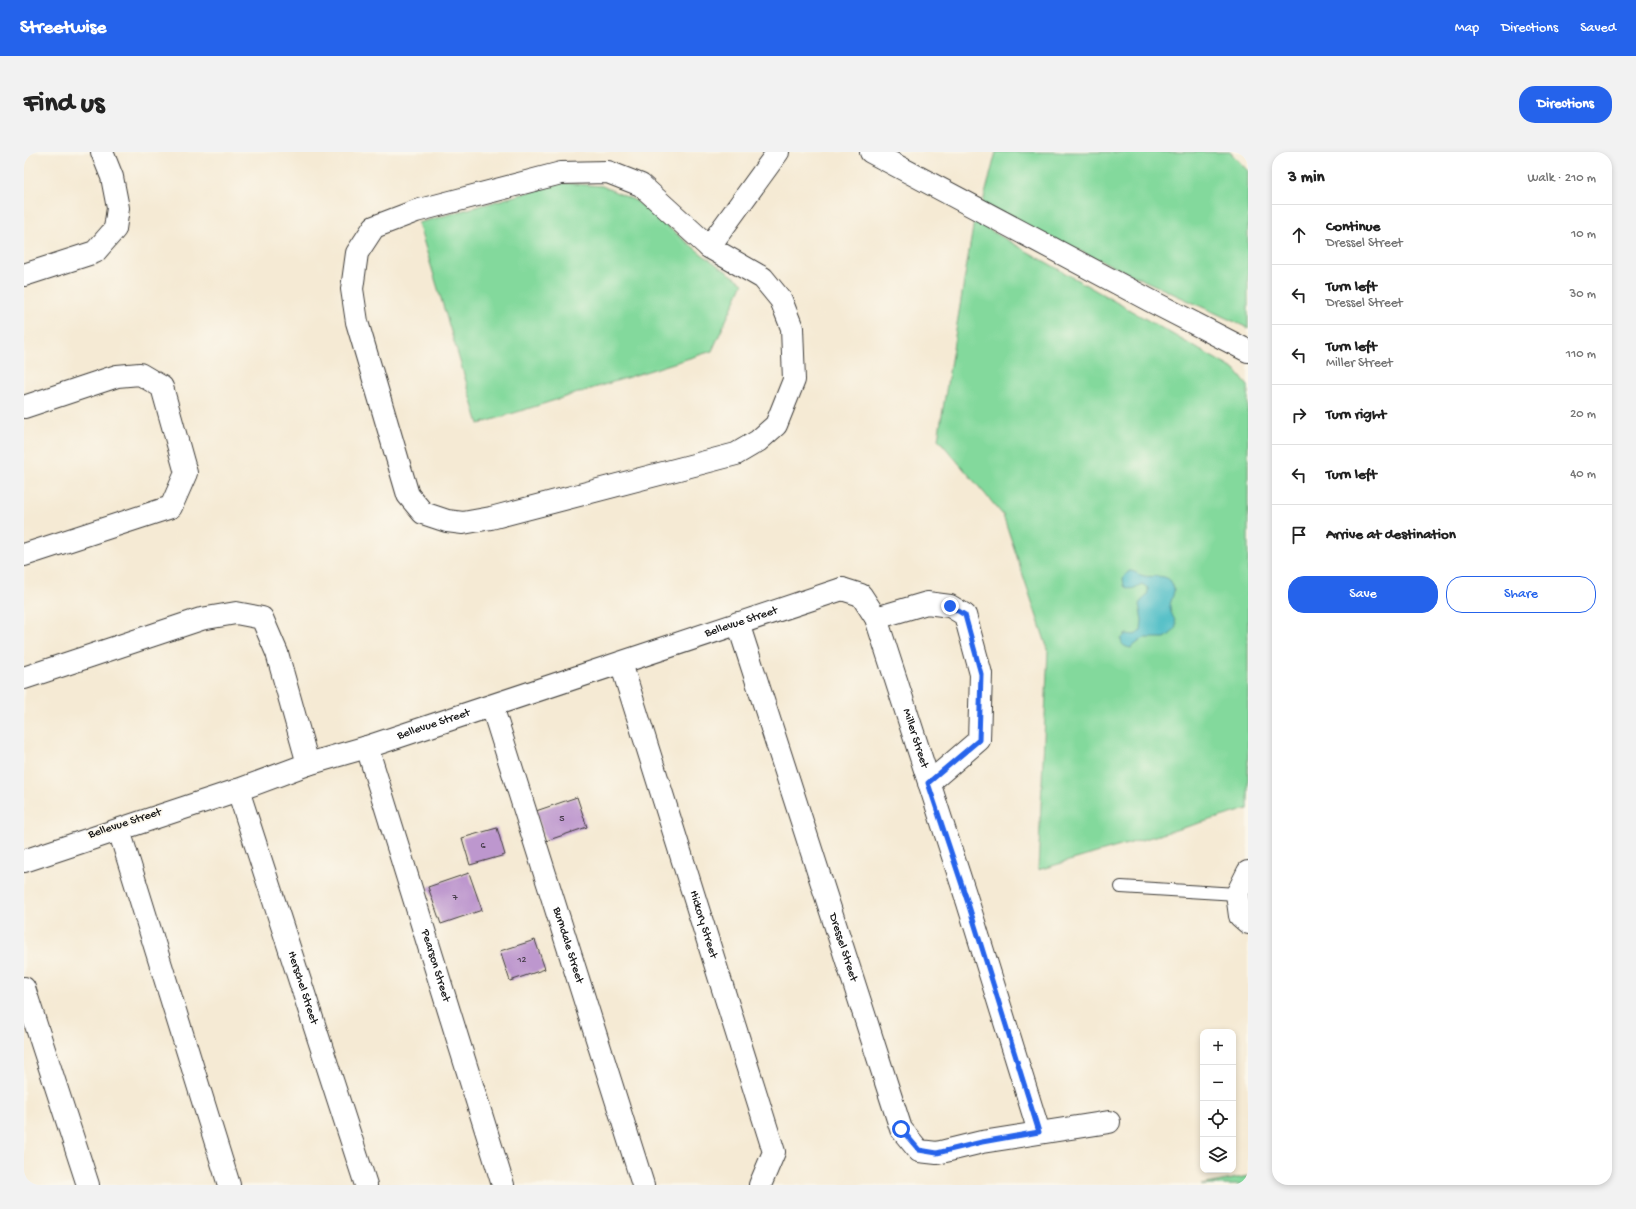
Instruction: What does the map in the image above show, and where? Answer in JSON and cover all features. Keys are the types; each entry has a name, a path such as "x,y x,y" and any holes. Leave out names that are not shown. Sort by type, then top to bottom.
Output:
{"street":[{"path":"24,274 95,252 115,228 118,208 112,177 102,152"},
{"path":"709,247 778,152"},
{"path":"871,152 1248,351"},
{"path":"608,172 641,185 709,247 763,278 781,300 792,328 794,380 776,425 758,440 736,454 491,518 463,523 447,521 423,513 408,494 356,322 352,289 357,253 374,227 416,212 561,173 608,172"},
{"path":"24,406 117,376 140,374 162,387 186,473 171,507 24,555"},
{"path":"24,861 238,790 308,764 368,747 842,589"},
{"name":"Miller Street","path":"842,589 861,595 876,618 928,783 968,903 1039,1132"},
{"name":"Bellevue Street","path":"24,858 842,589"},
{"path":"876,618 927,603 950,606 965,615 981,674 979,740 928,783"},
{"path":"24,678 201,619 236,613 262,618 277,653 308,764"},
{"name":"Dressel Street","path":"738,623 901,1129 919,1150 937,1153 982,1142 1109,1122"},
{"name":"Hickory Street","path":"621,663 774,1152 760,1185"},
{"name":"Burndale Street","path":"492,706 643,1185"},
{"name":"Pearson Street","path":"368,747 503,1185"},
{"name":"Herschel Street","path":"238,790 366,1185"},
{"path":"119,830 229,1185"},
{"path":"1248,872 1238,894 1240,916 1248,923"},
{"path":"24,988 88,1185"}],"lane":[{"path":"1121,887 1238,894"}],"green space":[{"path":"996,152 1230,152 1248,171 1248,328 982,206"},
{"path":"562,183 602,186 636,201 703,255 743,283 712,351 479,424 418,223"},
{"path":"974,221 1235,370 1248,386 1248,809 1038,870 1048,650 1003,515 938,439"},
{"path":"1248,1176 1248,1185 1201,1185"}],"water":[{"path":"1129,571 1144,576 1165,577 1171,582 1174,591 1170,607 1176,622 1175,629 1165,638 1144,638 1131,648 1124,645 1121,639 1126,634 1135,635 1141,630 1142,620 1139,604 1147,595 1148,588 1142,584 1131,589 1124,586 1123,578"}],"building":[{"path":"577,797 587,827 546,841 536,811"},
{"path":"497,828 505,855 470,865 462,838"},
{"path":"469,873 482,910 441,924 428,887"},
{"path":"535,940 545,969 510,981 500,951"}],"route":[{"path":"901,1129 919,1150 937,1153 982,1142 1039,1132 968,903 928,783 979,740 981,674 965,615 950,606"}]}
